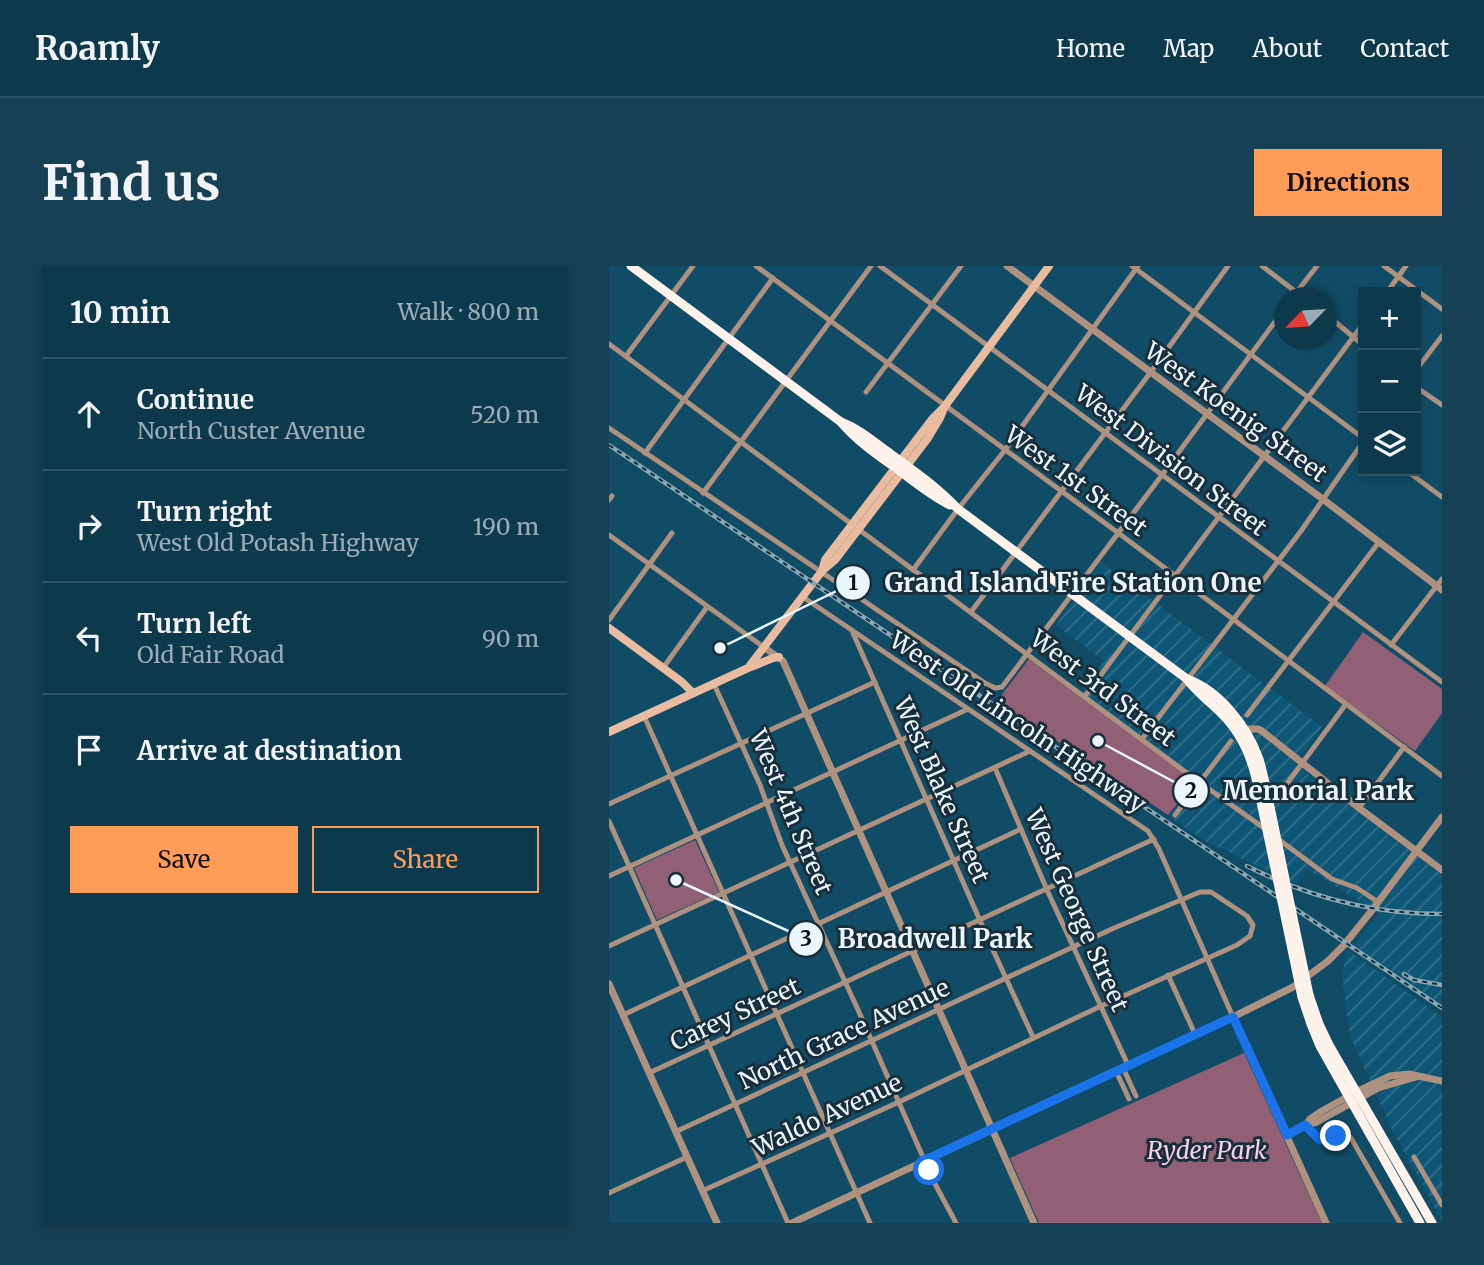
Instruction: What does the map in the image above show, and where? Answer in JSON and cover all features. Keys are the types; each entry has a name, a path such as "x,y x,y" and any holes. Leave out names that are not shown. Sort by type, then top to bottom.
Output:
{"highway":[{"path":"631,266 841,422 860,431 900,466 940,491 958,509 1187,679 1195,690 1241,730 1258,757 1305,996 1420,1223"},
{"path":"1354,1097 1432,1223"}],"main road":[{"path":"748,668 822,571 825,560 856,527 900,466 938,423 945,406 1049,266"},
{"path":"609,628 663,667 693,693"},
{"path":"613,730 748,668 779,657"}],"street":[{"path":"626,356 693,266"},
{"name":"West 1st Street","path":"756,266 1118,532 1442,776"},
{"path":"703,493 871,266"},
{"name":"West Division Street","path":"880,266 1442,682"},
{"path":"866,393 961,266"},
{"name":"West Koenig Street","path":"1007,266 1440,585"},
{"path":"971,612 1228,266"},
{"path":"1262,266 1285,287"},
{"path":"1300,287 1317,266"},
{"path":"1384,266 1442,309"},
{"path":"1390,287 1406,266"},
{"path":"913,570 1005,450 1136,267 1358,436"},
{"path":"645,453 773,278"},
{"path":"609,428 985,683 995,688 1002,687 1274,322"},
{"path":"1337,323 1358,341"},
{"path":"1085,696 1358,331"},
{"path":"1421,363 1442,336"},
{"name":"West 3rd Street","path":"609,344 1332,879 1357,887 1378,902"},
{"path":"1421,390 1442,405"},
{"path":"1142,739 1324,500 1358,448"},
{"path":"1414,476 1442,496"},
{"path":"609,620 672,533"},
{"path":"609,535 783,661 1034,1223"},
{"path":"1248,715 1379,542"},
{"path":"1391,645 1440,585"},
{"name":"West Old Lincoln Highway","path":"803,597 1144,827 1154,839 1233,1017"},
{"path":"663,667 707,607"},
{"name":"West Blake Street","path":"853,633 1033,1038"},
{"path":"609,804 875,682"},
{"name":"West 4th Street","path":"714,684 791,863 939,1192 956,1223"},
{"path":"1280,793 1346,704"},
{"path":"609,876 968,709"},
{"path":"644,716 870,1223"},
{"path":"609,722 613,730"},
{"path":"1241,730 1260,730 1442,870"},
{"path":"1175,815 1231,741"},
{"path":"1359,808 1404,747"},
{"path":"609,946 1030,751"},
{"name":"West George Street","path":"995,768 1047,890 1101,1006 1133,1098"},
{"path":"609,821 790,1223 1293,987 1324,965 1344,945 1442,817"},
{"path":"623,1015 1021,829"},
{"name":"Carey Street","path":"649,1073 1154,839"},
{"name":"North Grace Avenue","path":"675,1132 1073,947 1200,892 1211,892 1247,916 1253,925 1250,936 1237,945 1206,957"},
{"name":"Waldo Avenue","path":"702,1191 899,1102 1206,957"},
{"path":"1168,975 1195,1034"},
{"path":"609,984 717,1223"},
{"path":"1233,1017 1326,1223"},
{"path":"1287,1135 1305,1125 1314,1124 1354,1097 1383,1086 1416,1077 1442,1081"},
{"path":"1305,1125 1320,1140 1329,1140 1343,1134 1351,1138 1399,1223"},
{"path":"609,1193 687,1157"},
{"path":"1414,1157 1442,1205"}],"shaded area":[{"path":"1101,562 1322,727 1294,764 1442,875 1442,1005 1354,945 1380,913 1307,869 1296,884 1205,841 1168,815 1194,780 1079,696 1104,661 1056,625"},
{"path":"1347,950 1442,1017 1442,1220 1392,1130 1350,1036 1342,976"}],"green space":[{"path":"1363,632 1442,689 1442,713 1415,751 1325,686"},
{"path":"1029,659 1195,781 1168,815 997,701"},
{"path":"695,840 719,892 657,920 634,868"},
{"name":"Ryder Park","path":"1244,1053 1322,1223 1039,1223 1010,1158"}],"railway":[{"path":"609,445 1442,1008"},
{"path":"1247,866 1293,887 1341,902 1391,911 1442,914"},
{"path":"1404,974 1414,980 1442,985"}],"place":[{"name":"Grand Island Fire Station One","path":"720,648"},
{"name":"Memorial Park","path":"1098,741"},
{"name":"Broadwell Park","path":"676,880"}],"route":[{"path":"929,1170 925,1160 1233,1017 1287,1135 1305,1125 1320,1140 1329,1140 1336,1136"}]}
